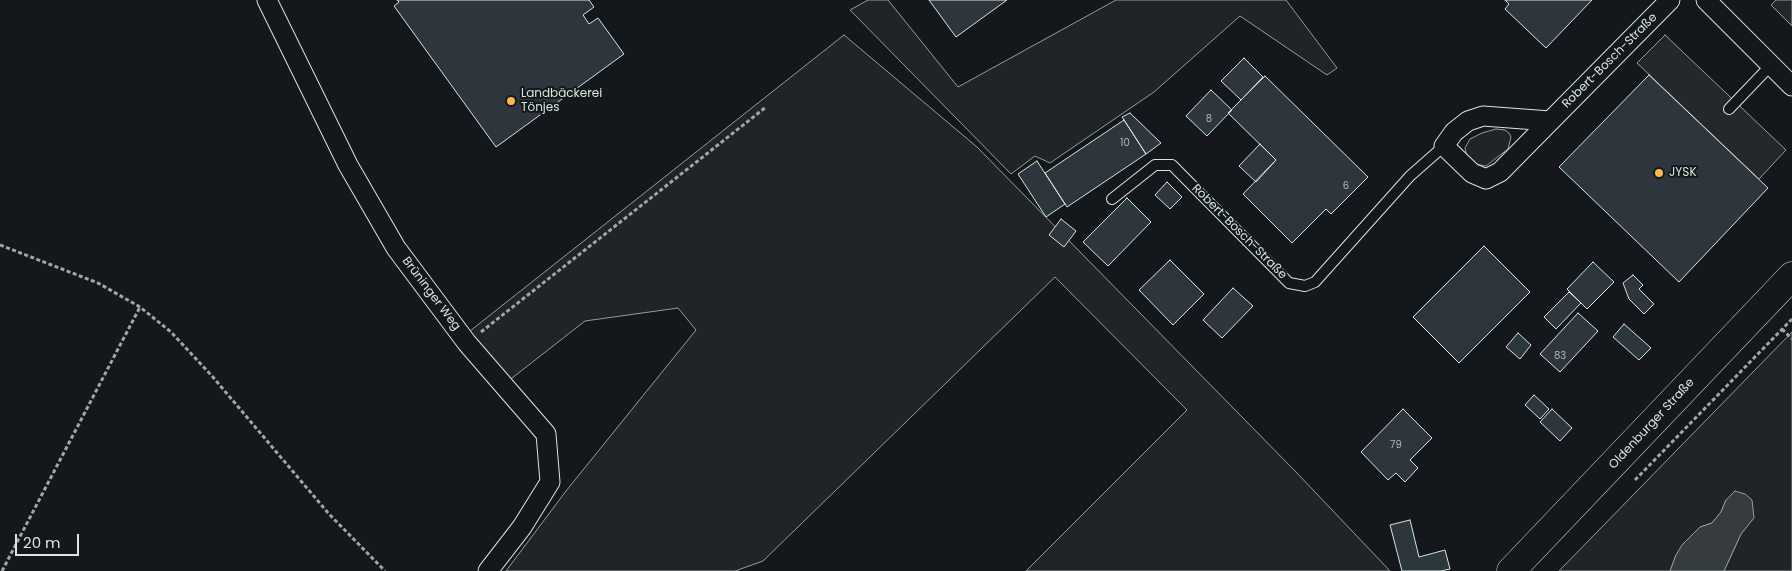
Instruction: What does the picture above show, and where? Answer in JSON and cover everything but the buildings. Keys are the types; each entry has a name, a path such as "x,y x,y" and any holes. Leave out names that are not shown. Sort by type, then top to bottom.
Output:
{"main road":[{"name":"Oldenburger Straße","path":"1511,571 1792,276"}],"street":[{"name":"Brüninger Weg","path":"267,0 348,165 396,248 467,343 546,434 550,482 522,527 488,571"},
{"name":"Robert-Bosch-Straße","path":"1550,121 1484,116 1468,121 1454,132 1444,146 1472,173 1486,178 1500,172 1670,0"},
{"path":"1706,0 1792,86"}],"lane":[{"path":"1729,109 1771,65"},
{"name":"Robert-Bosch-Straße","path":"1112,199 1154,165 1172,165 1289,283 1305,286 1315,282 1410,176 1444,146"}],"path":[{"path":"467,343 766,107"},
{"path":"0,245 98,283 140,307 171,332 212,376 329,514 386,571"},
{"path":"2,571 140,307"},
{"path":"1629,486 1792,319"}],"shaded area":[{"path":"868,0 888,0 958,87 1116,0 1286,0 1337,68 1327,75 1240,16 1154,92 1050,163 1035,156 1011,174 850,10"},
{"path":"1776,0 1792,0 1792,26 1771,5"},
{"path":"844,35 977,147 1296,472 1390,571 1026,571 1187,410 1055,277 763,561 735,571 506,571 566,491 696,330 678,308 585,321 507,382 470,331"},
{"path":"1665,35 1786,150 1759,179 1637,63"},
{"path":"1496,129 1505,130 1509,133 1511,137 1508,149 1486,166 1475,164 1467,157 1465,148 1470,139"},
{"path":"1792,332 1792,571 1724,571 1741,534 1754,517 1726,500 1721,512 1712,523 1700,527 1676,555 1670,571 1559,571"},
{"path":"1735,491 1745,494 1752,500 1754,518 1741,534 1724,571 1670,571 1682,545 1700,527 1712,523 1721,512 1726,500"}],"place":[{"name":"Landbäckerei Tönjes","path":"511,101"},
{"name":"JYSK","path":"1659,173"}]}
